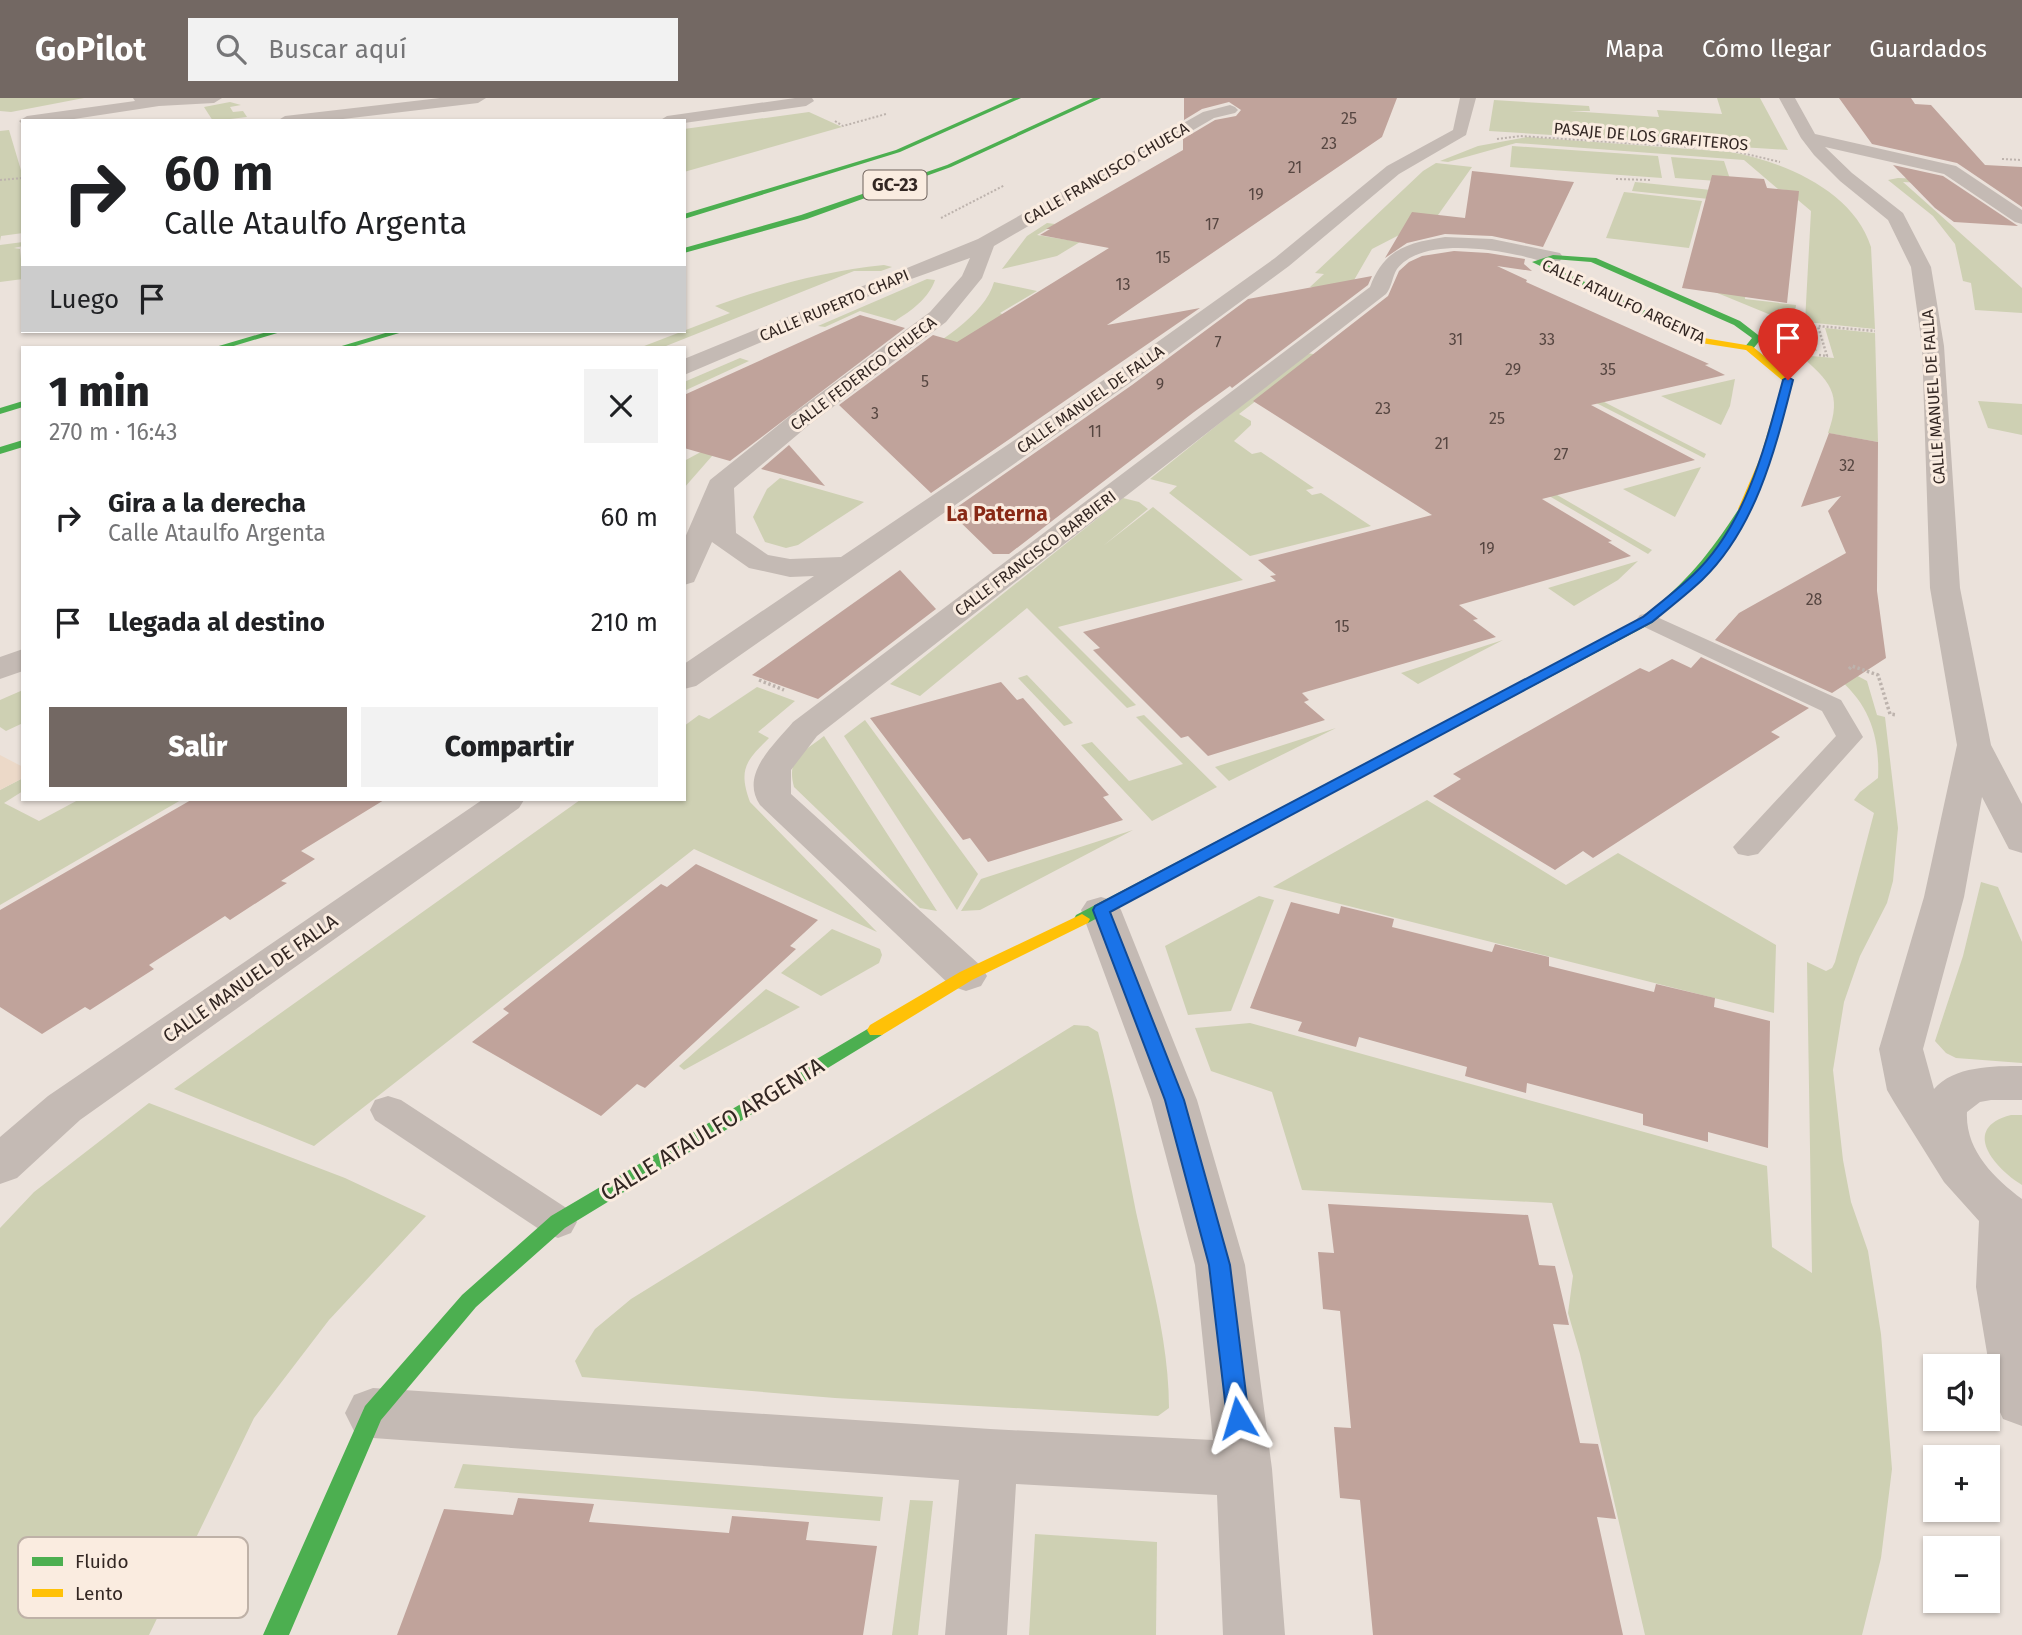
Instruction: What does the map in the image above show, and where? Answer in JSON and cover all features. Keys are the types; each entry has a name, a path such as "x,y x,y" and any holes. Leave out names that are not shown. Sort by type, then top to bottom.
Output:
{"main road":[{"name":"GC-23","path":"686,216 898,150 1017,98"},
{"name":"GC-23","path":"686,250 804,217 948,166 1098,98"},
{"name":"CALLE ATAULFO ARGENTA","path":"276,1635 373,1413 469,1301 558,1222 966,976 1101,910 1648,620 1699,576 1738,524 1770,449 1788,380 1749,348 1704,341 1536,262 1553,257 1593,260 1737,323 1758,338 1749,348"},
{"path":"224,346 272,333"},
{"path":"347,346 394,333"},
{"path":"0,411 21,405"},
{"path":"0,451 21,444"}],"street":[{"path":"27,119 122,98"},
{"path":"141,98 157,102"},
{"path":"33,119 157,102 178,103 214,98"},
{"path":"302,119 478,98"},
{"name":"CALLE MANUEL DE FALLA","path":"686,678 1122,378 1282,262 1393,170 1460,132 1468,98"},
{"name":"CALLE MANUEL DE FALLA","path":"1787,98 1815,144 1854,183 1896,217 1921,267 1933,346 1945,588 1974,744 2022,841"},
{"path":"679,119 804,99"},
{"path":"178,103 174,108 182,119"},
{"name":"CALLE FRANCISCO CHUECA","path":"985,243 1209,115 1230,110"},
{"path":"1815,144 1901,168 1969,183"},
{"path":"1815,144 1950,170 1992,195 2022,218"},
{"path":"1854,183 1869,170 1901,168"},
{"name":"CALLE RUPERTO CHAPI","path":"686,367 985,243"},
{"name":"CALLE FEDERICO CHUECA","path":"686,571 720,486 800,420 938,317 972,278 985,243"},
{"name":"CALLE FRANCISCO BARBIERI","path":"966,976 773,797 773,769 805,729 1379,290 1390,265 1414,248 1459,243 1516,247 1553,257"},
{"path":"720,486 722,536 760,562 790,568 849,566"},
{"path":"0,669 21,660"},
{"name":"CALLE MANUEL DE FALLA","path":"1974,744 1944,897 1901,1049 1910,1090 1947,1144 1964,1175 2013,1219"},
{"name":"CALLE MANUEL DE FALLA","path":"0,1164 64,1108 505,801"},
{"path":"1101,910 1174,1100 1220,1265 1244,1469 1254,1635"},
{"path":"1947,1144 1941,1120 1947,1101 1965,1087 1992,1080 2022,1083"},
{"path":"2013,1219 2002,1287 2022,1401"},
{"path":"373,1413 990,1456 1244,1469"},
{"path":"976,1635 990,1456"}],"lane":[{"path":"1648,620 1832,706 1850,737 1748,847"},
{"path":"388,1110 558,1222"}],"path":[{"name":"PASAJE DE LOS GRAFITEROS","path":"1434,147 1520,136 1729,150 1854,183"},
{"path":"0,180 21,178"},
{"path":"1616,178 1651,180"},
{"path":"1817,355 1827,356 1818,326 1875,331"},
{"path":"1852,666 1878,674 1890,714 1897,715"},
{"path":"748,686 758,680 795,695"}],"green space":[{"path":"0,98 84,98 11,112 0,111"},
{"path":"1717,98 1760,98 1788,150 1489,131 1494,100 1589,106 1590,111 1569,111 1659,117 1657,110 1722,114"},
{"path":"230,102 241,105 230,107 233,112 243,111 247,117 212,119 204,107"},
{"path":"809,112 842,127 686,171 686,129"},
{"path":"9,130 21,170 21,233 1,236 0,241 0,131"},
{"path":"1527,137 1730,152 1772,163 1814,182 1849,210 1862,227 1871,247 1875,329 1805,322 1811,211 1786,190 1778,189 1744,160 1516,143 1448,162 1440,161 1478,146"},
{"path":"1512,146 1658,156 1662,178 1510,167"},
{"path":"1671,157 1724,161 1731,182 1675,178"},
{"path":"1436,163 1472,167 1438,215 1372,249 1346,294 1310,287 1324,274 1315,273 1423,171"},
{"path":"1922,179 1942,184 1903,182 2022,288 2022,313 1975,310 1971,283 1963,281 1955,244 1933,216 1888,180"},
{"path":"1635,182 1711,190 1709,199 1632,191"},
{"path":"1624,192 1702,201 1689,248 1606,238"},
{"path":"1047,223 1055,224 1037,235 1080,242 1057,256 1002,269 1027,236"},
{"path":"21,242 21,246 14,248 20,249 21,279 0,282 0,245"},
{"path":"884,265 892,267 881,271 854,271 666,346 644,346 678,333 686,333 686,330 730,313 715,306 819,275"},
{"path":"927,279 935,280 928,293 895,321 860,311 825,327 818,326"},
{"path":"994,282 1037,291 1000,313 1010,318 920,366 907,363 970,318 989,294"},
{"path":"1693,283 1746,290 1745,299 1796,305 1794,320 1783,320"},
{"path":"1785,322 1806,324 1817,351 1798,350 1773,329"},
{"path":"1825,328 1875,333 1878,442 1828,433 1834,408 1830,389 1819,373 1800,355 1834,358"},
{"path":"1307,353 1330,357 1274,387 1239,414 1251,421 1251,425 1234,441 1252,454 1261,452 1314,488 1306,490 1312,495 1321,493 1371,526 1250,556 1169,493 1177,486 1150,479"},
{"path":"740,358 749,361 686,390 686,381"},
{"path":"1735,379 1730,406 1721,425 1661,396"},
{"path":"1565,382 1706,454 1704,458 1559,384"},
{"path":"1978,401 2022,404 2022,435 1988,428"},
{"path":"712,446 719,448 686,486 686,460"},
{"path":"1495,459 1652,550 1648,554 1488,460"},
{"path":"1701,467 1675,517 1623,489"},
{"path":"780,478 864,502 798,545 786,548 765,542 753,517 767,489"},
{"path":"1123,498 1139,502 1148,509 1103,546 1153,507 1243,580 1058,627 1136,705 1127,708 1027,608 920,696 890,684"},
{"path":"1638,561 1618,580 1574,606 1548,588"},
{"path":"1503,640 1418,684 1401,673"},
{"path":"1854,674 1867,681 1877,715 1885,717 1898,828 1893,881 1887,903 1860,956 1844,1002 1833,1070 1843,1160 1851,1202 1868,1251 1881,1334 1892,1469 1881,1558 1862,1635 1645,1635 1580,1354 1568,1313 1573,1276 1552,1203 1302,1190 1272,1092 1211,1071 1195,1028 1250,1023 1767,1166 1772,1247 1812,1273 1807,962 1826,971 1832,968 1835,962 1874,813 1854,800 1878,778 1877,749 1871,724 1859,701 1840,680"},
{"path":"1027,675 1073,723 1064,726 1018,678"},
{"path":"757,687 795,701 758,732 769,738 746,766 746,791 750,802 877,932 694,849 314,1146 174,1089 579,801 686,801 686,725 699,715 709,719"},
{"path":"21,691 21,724 6,731 0,727 0,700"},
{"path":"1144,715 1217,787 1152,821 1081,745 1092,742 1129,781 1183,764 1136,717"},
{"path":"865,720 978,874 957,910 844,736"},
{"path":"1336,728 1229,781 1215,767"},
{"path":"824,736 937,911 920,908 794,787 794,762"},
{"path":"21,779 21,792 4,803 39,821 76,801 179,801 0,905 0,790"},
{"path":"1427,800 1566,885 1618,853 1776,945 1774,1013 1273,887"},
{"path":"1133,830 980,910 961,911 981,879"},
{"path":"1981,882 1998,887 2022,942 2022,1063 1956,1058 1946,1053 1935,1041 1963,956"},
{"path":"1259,896 1274,900 1231,1011 1188,1015 1165,946"},
{"path":"832,929 880,949 882,955 879,963 821,996 781,973"},
{"path":"766,989 800,1007 684,1070 679,1066"},
{"path":"1074,1025 1088,1026 1098,1032 1114,1100 1166,1359 1169,1408 1158,1416 835,1398 582,1377 575,1361 595,1329 631,1299"},
{"path":"149,1103 345,1178 426,1216 329,1320 254,1418 196,1537 18,1537 18,1618 157,1618 149,1635 0,1635 0,1228 34,1192"},
{"path":"2011,1115 2022,1115 2022,1185 2011,1178 1993,1159 1985,1138 1987,1129 1996,1121"},
{"path":"463,1464 883,1497 880,1521 454,1488"},
{"path":"910,1500 933,1501 918,1635 892,1635"},
{"path":"1035,1534 1157,1542 1156,1635 1029,1635"}],"shaded area":[{"path":"0,755 21,766 21,779 0,790"}],"building":[{"path":"1184,98 1397,98 1382,137 1107,325 1200,308 931,493 839,405 933,335 957,342 1109,248 1040,235 1183,150 1183,139 1215,120 1236,116 1241,110 1229,102 1202,109 1184,120"},
{"path":"1839,98 1911,98 1915,104 1931,105 1985,165 2022,167 2022,207 1957,163 1872,144"},
{"path":"1893,165 1943,176 2018,226 1954,222 1935,208"},
{"path":"1472,171 1574,182 1543,247 1492,236 1445,234 1407,243 1385,258 1412,212 1465,218"},
{"path":"1712,175 1764,179 1767,188 1799,191 1787,303 1682,288"},
{"path":"1454,251 1525,259 1524,264 1532,271 1497,266 1527,280 1526,282 1709,364 1705,365 1725,375 1591,405 1695,460 1542,499 1612,541 1608,542 1631,556 1459,605 1478,619 1473,620 1496,637 1302,693 1309,700 1304,702 1325,720 1208,756 1188,736 1181,738 1093,650 1100,648 1083,632 1276,581 1270,576 1276,575 1258,560 1432,515 1253,401 1388,296 1399,271 1409,262 1422,256"},
{"path":"1372,276 1368,285 1232,388 1230,386 1194,412 1009,554 993,554 950,512 1132,385 1248,299"},
{"path":"860,315 905,328 730,461 686,449 686,394"},
{"path":"1829,433 1878,442 1877,591 1886,658 1832,693 1715,640 1739,613 1846,553 1828,511 1841,496 1801,507"},
{"path":"789,445 825,486 761,469"},
{"path":"900,570 936,609 818,699 752,675"},
{"path":"1701,657 1809,708 1771,732 1780,737 1593,858 1583,851 1555,870 1433,796 1461,779 1453,774 1640,668 1649,672 1672,659 1691,668"},
{"path":"1001,682 1017,700 1023,698 1109,795 1103,797 1123,820 988,862 970,838 963,840 870,718"},
{"path":"189,801 382,801 301,851 315,859 281,881 287,883 230,920 225,916 149,965 154,969 90,1010 85,1007 42,1034 0,1007 0,910"},
{"path":"696,864 818,920 790,946 796,949 645,1088 637,1084 601,1116 472,1042 509,1013 503,1009 661,884 667,887"},
{"path":"1291,902 1339,914 1341,906 1394,919 1392,927 1492,952 1495,944 1549,957 1549,966 1654,992 1656,984 1715,998 1714,1007 1770,1021 1768,1148 1708,1132 1708,1142 1643,1125 1643,1114 1527,1083 1526,1093 1465,1076 1467,1067 1359,1037 1356,1047 1298,1031 1302,1022 1250,1008"},
{"path":"1328,1204 1528,1215 1539,1265 1555,1266 1569,1325 1553,1324 1580,1443 1598,1444 1616,1519 1597,1517 1623,1635 1373,1635 1360,1500 1340,1498 1334,1427 1351,1428 1340,1311 1323,1309 1318,1252 1334,1253"},
{"path":"518,1498 594,1504 589,1522 729,1533 732,1516 809,1522 806,1540 877,1546 863,1635 397,1635 444,1509 513,1515"}],"traffic: fast":[{"path":"686,216 898,151 1018,98"},
{"path":"686,250 804,217 949,166 1098,98"},
{"path":"1704,341 1536,262 1553,257 1593,260 1737,323 1757,338 1749,348"},
{"path":"224,346 272,333"},
{"path":"347,346 394,333"},
{"path":"0,411 21,405"},
{"path":"0,451 21,444"},
{"path":"1082,919 1648,620 1702,570 1744,509"},
{"path":"276,1635 373,1413 469,1301 558,1222 876,1030"}],"traffic: slow":[{"path":"1704,341 1749,348 1788,380 1765,458 1744,509"},
{"path":"876,1030 966,976 1082,919"}],"district":[{"name":"La Paterna","path":"997,514"}],"route":[{"path":"1238,1418 1220,1265 1174,1100 1101,910 1648,620 1699,576 1738,524 1770,449 1788,380"}]}
